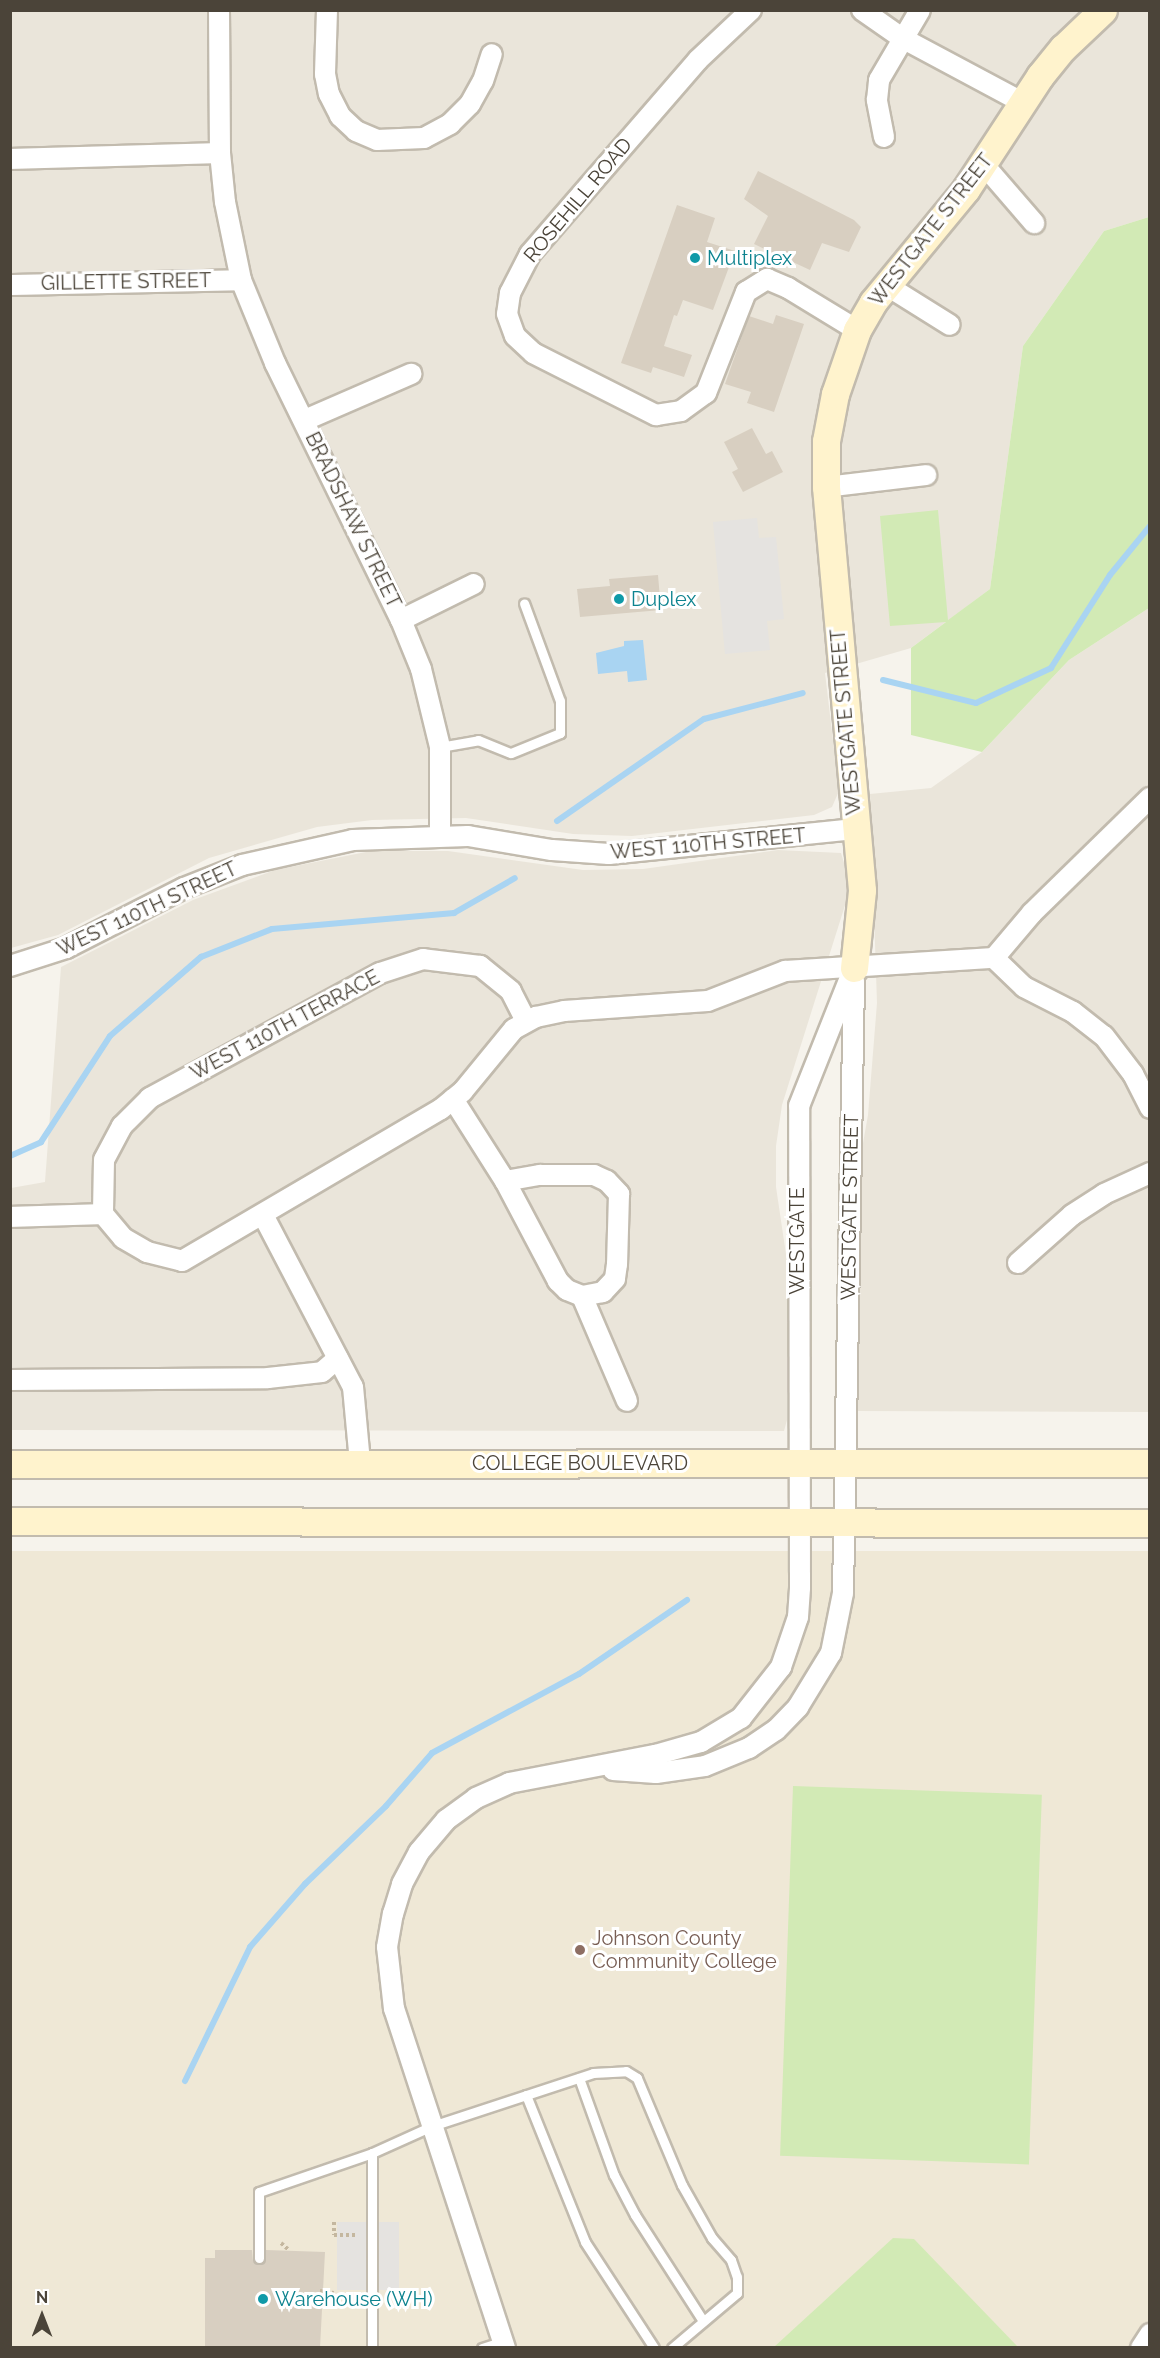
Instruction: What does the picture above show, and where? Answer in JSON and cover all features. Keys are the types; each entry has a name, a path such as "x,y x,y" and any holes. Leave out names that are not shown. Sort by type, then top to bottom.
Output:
{"main road":[{"name":"WESTGATE STREET","path":"854,968 861,890 826,487 826,441 835,394 857,330 886,285 984,165 1022,102 1063,48 1103,10"},
{"name":"COLLEGE BOULEVARD","path":"10,1464 1149,1463"},
{"path":"10,1521 1149,1523"}],"street":[{"name":"BRADSHAW STREET","path":"219,10 220,153 225,202 241,280 275,363 305,420 401,620 434,711 440,747 440,835"},
{"path":"327,10 328,94 340,116 356,131 377,140 424,138 450,124 470,104 483,81 492,54"},
{"name":"ROSEHILL ROAD","path":"751,10 698,60 530,254 510,293 507,314 515,336 532,353 656,415 681,411 706,393 746,292 767,279 788,288 857,330"},
{"path":"862,10 902,38 1022,102"},
{"path":"884,137 877,100 879,80 920,10"},
{"path":"10,159 220,153"},
{"path":"984,165 1000,188 1034,223"},
{"name":"GILLETTE STREET","path":"10,285 241,280"},
{"path":"886,285 950,325"},
{"name":"BRADSHAW STREET","path":"305,420 411,374"},
{"path":"826,487 926,475"},
{"name":"BRADSHAW STREET","path":"401,620 474,584"},
{"path":"10,1217 103,1214 123,1238 147,1252 182,1261 388,1143 453,1099 513,1029 526,1021 564,1011 708,1000 785,971 994,958 1032,913 1149,798"},
{"name":"WEST 110TH STREET","path":"10,966 66,948 184,888 242,865 353,840 440,835 609,854 855,829"},
{"path":"994,958 1024,987 1073,1012 1104,1036 1133,1074 1149,1108"},
{"name":"WEST 110TH TERRACE","path":"103,1214 104,1160 122,1126 150,1098 380,973 423,959 480,966 511,991 526,1021"},
{"name":"WESTGATE STREET","path":"589,1769 656,1773 705,1766 749,1749 776,1730 817,1682 831,1653 843,1593 854,968"},
{"name":"WESTGATE","path":"589,1769 701,1742 741,1718 765,1693 781,1667 798,1617 799,1106 854,968"},
{"path":"453,1099 505,1180 558,1281 567,1290 582,1296 603,1292 615,1279 619,1194 607,1180 594,1175 540,1175 505,1180"},
{"path":"1018,1263 1072,1215 1104,1194 1149,1173"},
{"path":"263,1215 353,1387 360,1463"},
{"path":"582,1296 627,1401"},
{"path":"10,1380 292,1377 322,1372 338,1358"},
{"path":"504,2344 394,2009 388,1979 387,1947 402,1884 419,1852 446,1820 476,1798 509,1783 589,1769"},
{"path":"1141,2348 1149,2334"}],"lane":[{"path":"440,747 478,740 511,753 560,733 560,701 524,603"},
{"path":"259,2258 259,2192 372,2153 432,2126 579,2078 616,2069 637,2078 682,2184 712,2238 731,2260 737,2277 736,2294 672,2348"},
{"path":"579,2078 614,2175 704,2321"},
{"path":"526,2095 585,2242 654,2348"},
{"path":"372,2153 372,2348"},
{"path":"482,2348 504,2344"}],"path":[{"path":"334,2222 334,2235 356,2235"},
{"path":"281,2243 288,2249"},
{"path":"320,2291 334,2294"}],"shaded area":[{"path":"11,11 1149,11 1149,217 1104,231 1023,346 990,589 911,648 825,673 839,791 832,807 814,815 632,836 573,834 466,818 372,820 317,827 209,858 58,935 11,948"},
{"path":"757,518 759,538 776,537 784,619 767,621 770,650 725,654 713,522"},
{"path":"1149,608 1149,1412 855,1411 857,1177 868,1115 877,1003 870,794 931,788 982,752 1069,660"},
{"path":"778,850 841,853 849,879 847,899 782,1105 776,1146 776,1187 787,1261 787,1420 784,1431 11,1430 11,1188 45,1182 61,967 193,900 275,870 371,851 448,851 583,870 643,869"},
{"name":"Johnson County Community College","path":"11,1551 1149,1551 1149,2348 11,2348"},
{"path":"337,2222 399,2222 399,2290 337,2290"}],"green space":[{"path":"1149,217 1149,608 1069,660 982,752 911,735 911,648 946,622 890,626 880,516 938,510 948,620 990,589 1023,346 1104,231"},
{"path":"793,1786 1042,1795 1029,2164 780,2156"},
{"path":"893,2238 914,2239 1018,2347 774,2347"}],"water":[{"path":"643,640 647,680 628,682 627,671 598,674 596,653 624,646 624,641"}],"building":[{"path":"758,171 854,220 861,227 849,252 822,243 810,270 754,244 768,216 744,199"},
{"name":"Multiplex","path":"677,205 715,218 707,242 735,251 713,310 683,300 677,316 674,315 664,346 692,355 684,377 653,367 651,373 621,363"},
{"path":"776,315 804,324 774,412 747,403 751,392 725,384 749,316 773,324"},
{"path":"752,428 766,454 772,451 783,472 743,492 732,472 738,469 724,442"},
{"name":"Duplex","path":"658,575 661,610 580,617 577,589 610,586 609,579"},
{"name":"Warehouse (WH)","path":"215,2250 252,2250 253,2261 258,2265 265,2261 266,2250 325,2252 320,2348 205,2348 205,2258 215,2258"}],"waterway":[{"path":"883,680 976,703 1051,668 1110,575 1150,526"},
{"path":"557,821 704,719 803,693"},
{"path":"10,1156 41,1142 110,1036 201,957 272,929 454,913 515,878"},
{"path":"185,2081 250,1947 305,1884 386,1806 432,1753 579,1674 687,1600"}],"place":[{"name":"Multiplex","path":"695,258"},
{"name":"Duplex","path":"619,599"},
{"name":"Johnson County Community College","path":"580,1950"},
{"name":"Warehouse (WH)","path":"263,2299"}]}
